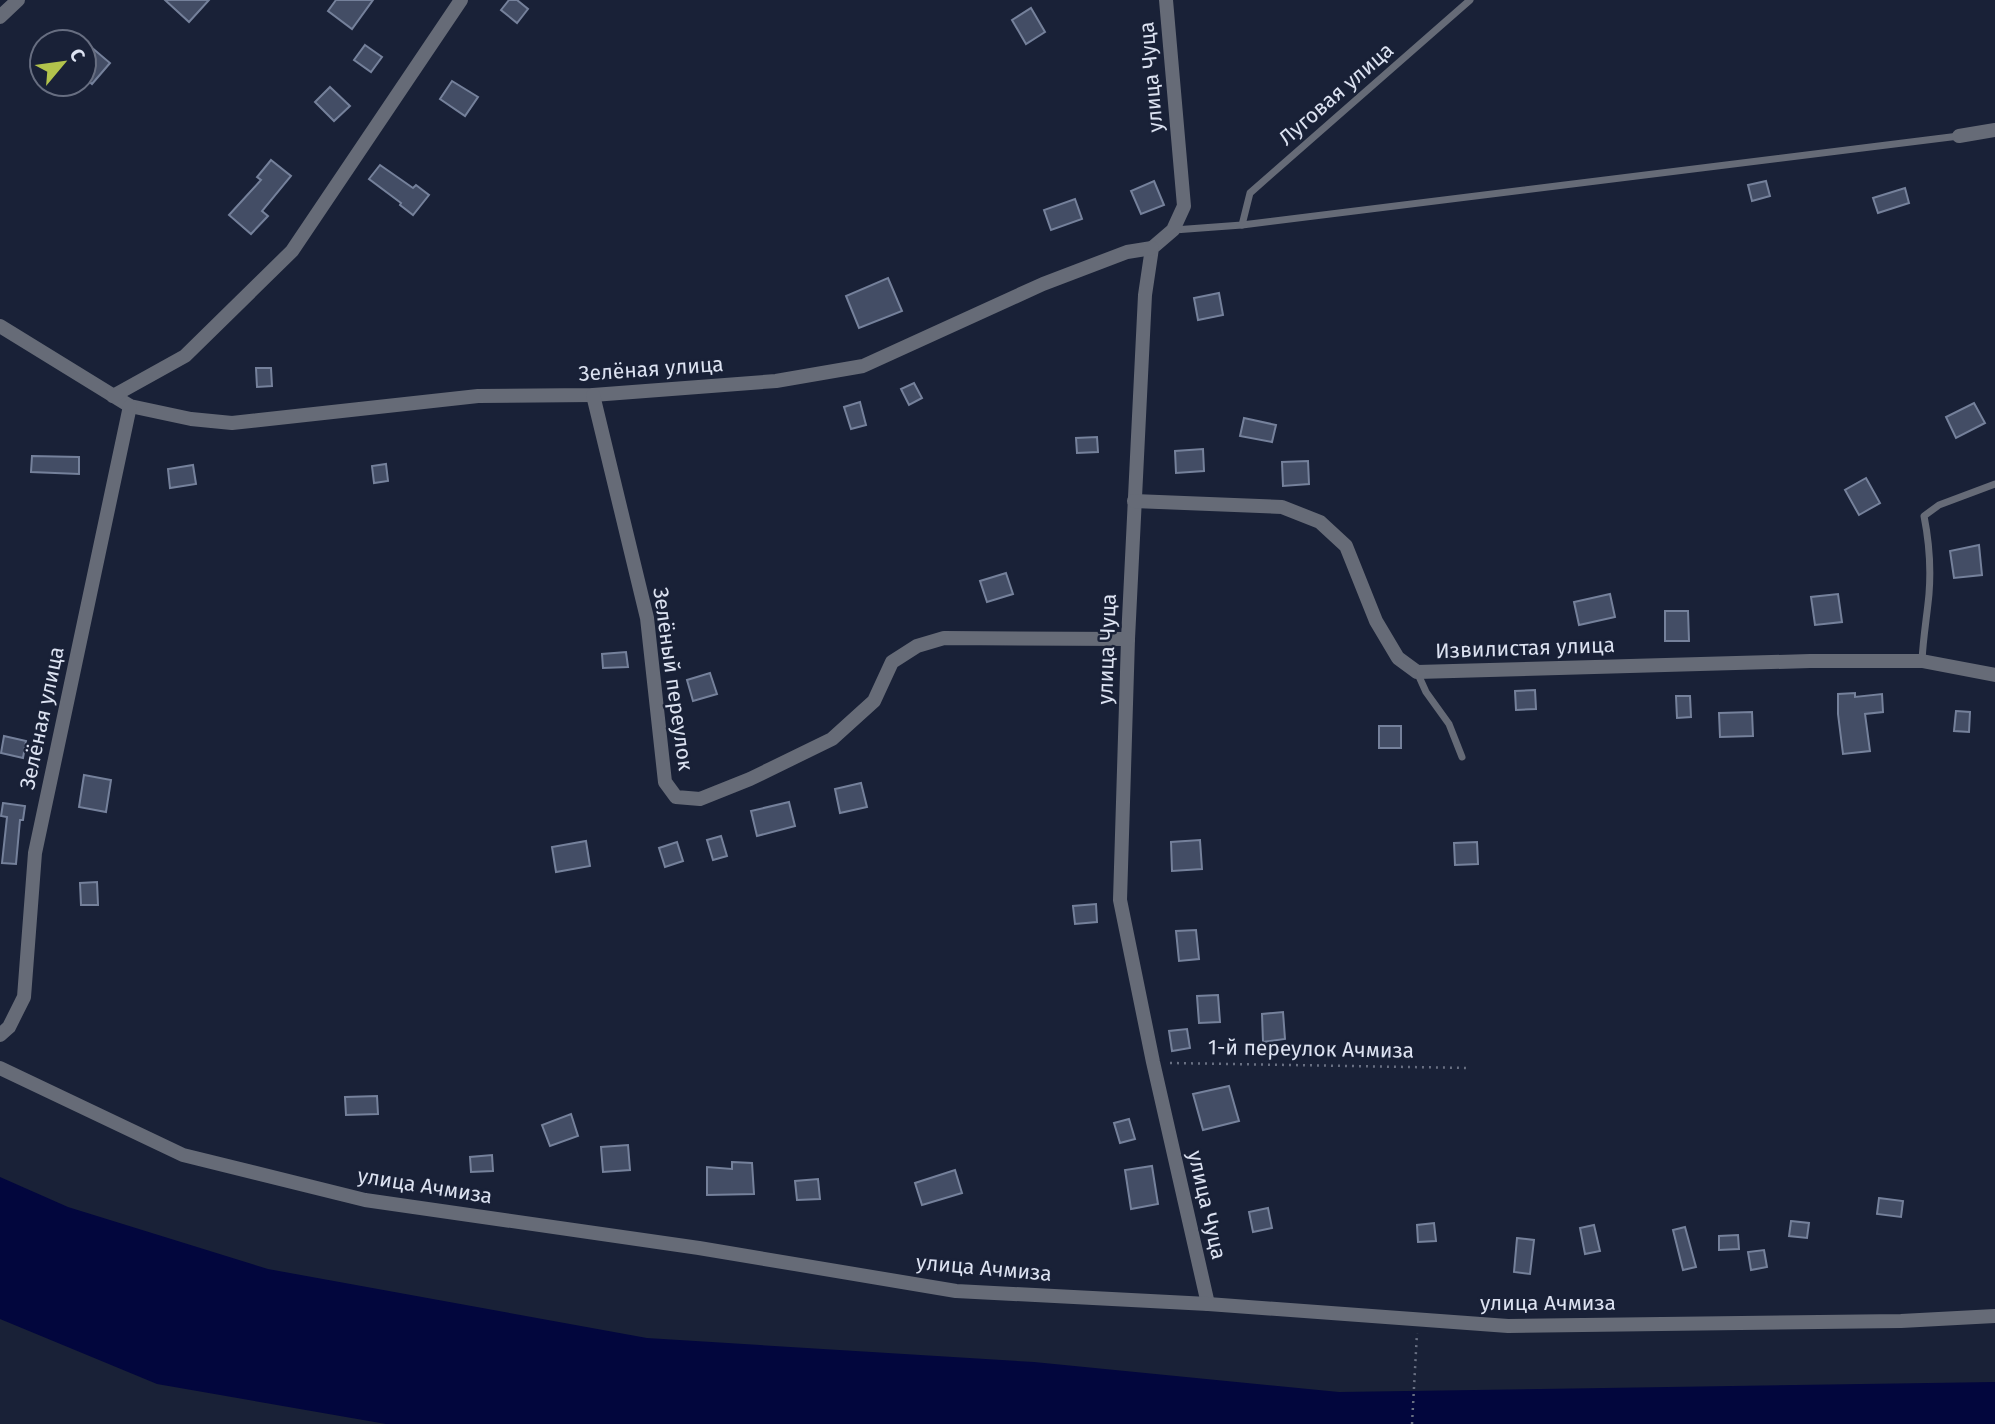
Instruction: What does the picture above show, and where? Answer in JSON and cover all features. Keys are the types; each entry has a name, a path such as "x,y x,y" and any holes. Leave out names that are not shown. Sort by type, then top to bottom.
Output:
{"street":[{"path":"0,17 18,0"},
{"path":"113,396 185,356 292,251 461,0"},
{"name":"улица Чуца","path":"1166,0 1184,206 1173,230"},
{"path":"1959,136 1995,130"},
{"path":"1152,248 1173,230"},
{"name":"Зелёная улица","path":"0,326 130,405 191,419 232,423 478,396 593,395 776,381 863,366 1044,284 1127,253 1152,248"},
{"name":"улица Чуца","path":"1152,248 1144,295 1128,639 1120,900 1153,1062 1208,1304"},
{"name":"Зелёный переулок","path":"593,395 647,618 665,782 676,797 700,799 750,779 832,739 874,701 892,662 917,646 944,638 1128,639"},
{"name":"Зелёная улица","path":"0,1035 9,1027 24,997 35,853 130,405"},
{"name":"Извилистая улица","path":"1134,501 1282,508 1320,522 1346,546 1377,621 1398,658 1417,672 1810,661 1922,662 1995,675"},
{"name":"улица Ачмиза","path":"0,1069 183,1155 365,1200 699,1248 956,1291 1208,1304 1508,1326 1901,1321 1995,1316"}],"lane":[{"name":"Луговая улица","path":"1242,225 1250,192 1471,0"},
{"path":"1173,230 1242,225 1959,136"},
{"path":"1922,662 1923,625 1929,594 1928,538 1924,516 1939,505 1995,484"},
{"path":"1417,672 1426,692 1449,724 1462,757"}],"path":[{"name":"1-й переулок Ачмиза","path":"1153,1062 1469,1068"},
{"path":"1412,1424 1418,1320"}],"shaded area":[{"path":"0,1177 68,1207 268,1269 647,1338 1034,1362 1339,1392 1995,1382 1995,1424 386,1424 157,1384 0,1319"}],"building":[{"path":"165,0 209,0 189,22"},
{"path":"336,0 373,0 352,29 328,11"},
{"path":"509,0 517,0 528,9 517,23 501,10"},
{"path":"1031,8 1045,32 1026,44 1012,20"},
{"path":"365,45 382,57 371,72 354,60"},
{"path":"98,53 110,63 98,77"},
{"path":"452,81 478,97 465,116 440,99"},
{"path":"330,87 350,106 334,121 315,102"},
{"path":"271,160 291,176 262,211 268,216 251,234 229,215 261,180 257,177"},
{"path":"380,165 413,188 416,185 429,195 413,215 369,179"},
{"path":"1154,181 1164,205 1141,214 1131,191"},
{"path":"1766,181 1770,196 1752,201 1748,185"},
{"path":"1905,188 1909,203 1878,213 1873,198"},
{"path":"1075,199 1082,219 1051,230 1044,210"},
{"path":"888,278 902,311 859,328 846,296"},
{"path":"1219,293 1223,315 1198,320 1194,298"},
{"path":"256,368 271,368 272,386 257,387"},
{"path":"914,383 922,398 909,405 901,389"},
{"path":"860,402 866,425 851,429 844,407"},
{"path":"1974,403 1985,423 1956,438 1946,417"},
{"path":"1244,418 1276,425 1272,442 1240,436"},
{"path":"1097,437 1098,452 1077,453 1076,438"},
{"path":"1203,449 1204,471 1176,473 1175,451"},
{"path":"32,456 79,457 79,474 31,472"},
{"path":"1308,461 1309,484 1283,486 1282,462"},
{"path":"386,464 388,481 374,483 372,466"},
{"path":"193,465 196,484 170,488 168,469"},
{"path":"1866,478 1880,503 1859,515 1845,490"},
{"path":"1979,545 1982,575 1954,578 1950,551"},
{"path":"1006,573 1013,594 987,602 980,581"},
{"path":"1610,594 1615,617 1579,625 1574,602"},
{"path":"1838,594 1842,622 1815,625 1811,597"},
{"path":"1665,611 1688,611 1689,641 1665,641"},
{"path":"626,652 628,667 603,668 602,654"},
{"path":"710,673 717,694 693,701 687,680"},
{"path":"1535,690 1536,709 1516,710 1515,691"},
{"path":"1855,693 1855,697 1882,694 1883,712 1865,714 1870,751 1843,754 1838,694"},
{"path":"1676,696 1690,696 1691,717 1677,718"},
{"path":"1956,711 1970,712 1969,732 1954,731"},
{"path":"1752,712 1753,736 1720,737 1719,713"},
{"path":"1379,726 1401,726 1401,748 1379,748"},
{"path":"4,736 26,741 23,758 1,753"},
{"path":"84,775 111,780 106,812 79,807"},
{"path":"861,783 867,807 840,813 835,789"},
{"path":"789,802 795,826 757,836 751,811"},
{"path":"3,803 25,806 23,820 20,820 16,864 2,863 7,817 1,816"},
{"path":"721,836 727,856 713,860 707,840"},
{"path":"1200,840 1202,869 1172,871 1171,842"},
{"path":"586,841 590,866 556,872 552,847"},
{"path":"677,842 683,861 665,867 659,848"},
{"path":"1477,842 1478,864 1455,865 1454,843"},
{"path":"97,882 98,905 81,905 80,883"},
{"path":"1096,904 1097,922 1075,924 1073,906"},
{"path":"1196,930 1199,959 1179,961 1176,931"},
{"path":"1218,995 1220,1022 1199,1023 1197,996"},
{"path":"1283,1012 1285,1039 1263,1042 1262,1014"},
{"path":"1187,1029 1190,1048 1172,1051 1169,1031"},
{"path":"1229,1086 1239,1121 1203,1130 1193,1094"},
{"path":"377,1096 378,1114 346,1115 345,1097"},
{"path":"571,1114 578,1136 550,1146 542,1125"},
{"path":"1129,1119 1135,1139 1120,1143 1114,1123"},
{"path":"628,1145 630,1170 603,1172 601,1147"},
{"path":"492,1155 493,1171 471,1172 470,1157"},
{"path":"732,1162 752,1163 754,1194 707,1195 707,1167 732,1169"},
{"path":"1152,1166 1158,1204 1131,1209 1125,1170"},
{"path":"955,1170 962,1193 922,1205 915,1183"},
{"path":"818,1179 820,1199 797,1200 795,1181"},
{"path":"1879,1198 1903,1201 1901,1217 1877,1214"},
{"path":"1268,1208 1272,1228 1253,1232 1249,1212"},
{"path":"1791,1221 1809,1223 1807,1238 1789,1236"},
{"path":"1434,1223 1436,1241 1418,1242 1417,1225"},
{"path":"1594,1225 1600,1251 1585,1254 1580,1228"},
{"path":"1685,1227 1696,1267 1683,1270 1673,1230"},
{"path":"1738,1235 1739,1249 1719,1250 1719,1236"},
{"path":"1517,1238 1534,1240 1530,1274 1514,1272"},
{"path":"1764,1250 1767,1267 1751,1270 1748,1252"}]}
